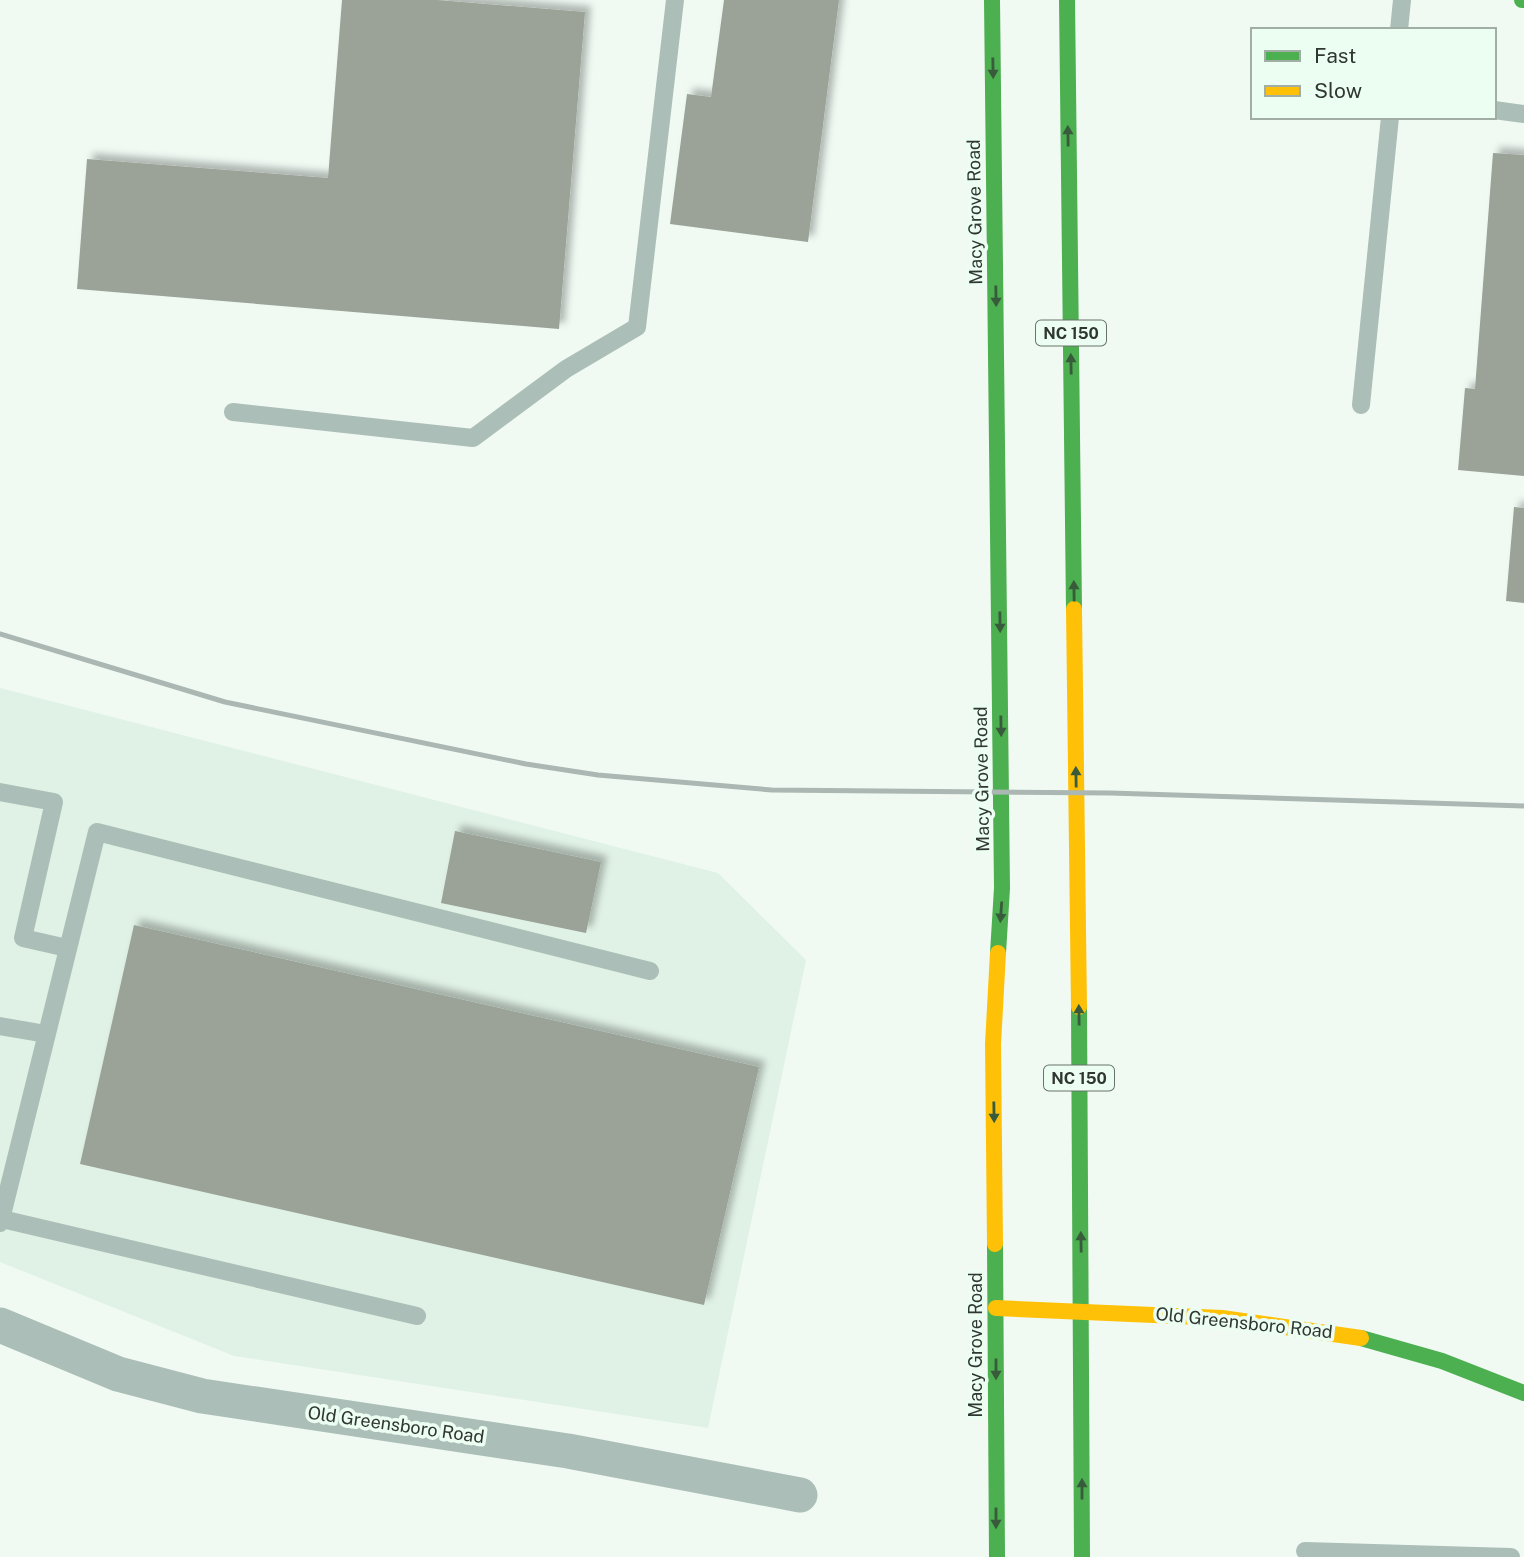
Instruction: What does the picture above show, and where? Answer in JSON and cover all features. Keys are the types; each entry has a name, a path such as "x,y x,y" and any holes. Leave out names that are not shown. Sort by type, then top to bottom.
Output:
{"main road":[{"name":"Macy Grove Road","path":"992,0 1002,843 993,1044 996,1557"},
{"name":"NC 150","path":"1067,3 1082,1310 1082,1557"},
{"name":"Old Greensboro Road","path":"996,1308 1222,1317 1324,1331 1419,1354 1524,1393"},
{"path":"981,1506 996,1430"}],"street":[{"name":"Old Greensboro Road","path":"0,1325 118,1374 202,1396 568,1451 800,1495"}],"lane":[{"path":"233,412 473,438 566,369 637,327 676,0"},
{"path":"1399,28 1402,0"},
{"path":"1496,110 1524,114"},
{"path":"1361,405 1390,119"},
{"path":"0,792 54,802 23,938 67,948"},
{"path":"417,1316 1,1221 97,832 650,971"},
{"path":"0,1026 46,1034"},
{"path":"1305,1551 1511,1557"}],"shaded area":[{"path":"0,688 718,873 806,960 708,1428 234,1356 0,1262"}],"building":[{"path":"342,0 437,0 585,12 559,329 77,289 87,159 328,178"},
{"path":"724,0 839,0 808,242 670,224 687,94 711,97"},
{"path":"1493,153 1524,155 1524,476 1458,470 1465,388 1475,389"},
{"path":"1514,507 1524,508 1524,603 1506,601"},
{"path":"455,831 601,862 586,933 441,903"},
{"path":"134,925 759,1067 704,1305 80,1164"}],"railway":[{"path":"0,634 225,702 526,764 598,775 772,790 1110,793 1524,806"}],"traffic: fast":[{"path":"992,0 1002,888 998,953"},
{"path":"1067,0 1074,609"},
{"path":"1079,1007 1082,1557"},
{"path":"995,1244 997,1557"},
{"path":"1361,1338 1442,1361 1524,1393"}],"traffic: slow":[{"path":"1074,609 1079,1007"},
{"path":"995,1244 993,1044 998,953"},
{"path":"996,1308 1222,1318 1361,1338"}]}
